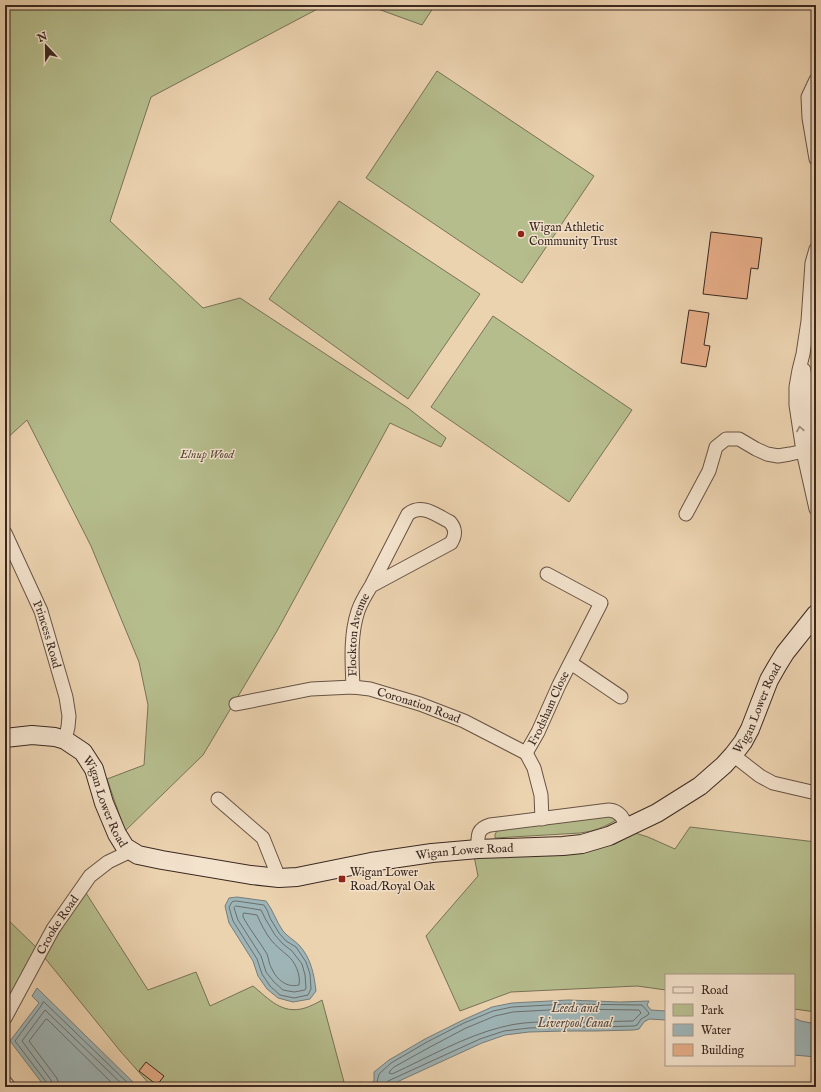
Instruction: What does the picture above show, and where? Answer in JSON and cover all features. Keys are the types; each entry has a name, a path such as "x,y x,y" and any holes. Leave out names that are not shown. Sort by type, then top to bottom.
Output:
{"main road":[{"name":"Wigan Lower Road","path":"5,738 32,735 55,737 65,740 83,752 94,769 104,803 117,834 126,847 138,855 162,860 251,875 279,878 297,877 371,862 432,853 478,849 582,844 609,836 657,813 700,786 719,770 743,742 750,729 776,666 816,614"}],"street":[{"path":"816,80 809,118 816,159"},
{"path":"816,249 812,263 814,283 796,388 806,403 816,509"},
{"path":"686,514 689,497 709,471 716,447 726,440 739,439 767,454 778,456 811,453"},
{"name":"Flockton Avenue","path":"352,687 354,625 358,610 408,514 416,510 425,509 453,525 455,534 451,543 371,586"},
{"name":"Princess Road","path":"5,533 41,611 45,624 66,697 69,716 65,740"},
{"name":"Frodsham Close","path":"526,753 538,732 559,685 601,603 547,574"},
{"name":"Frodsham Close","path":"571,664 621,697"},
{"name":"Coronation Road","path":"236,704 311,689 352,687 370,689 420,704 457,718 526,753"},
{"path":"526,753 534,768 540,795 542,819"},
{"path":"733,755 760,776 773,783 816,793"},
{"path":"218,799 262,838 279,878"},
{"path":"478,849 478,835 480,830 484,826 490,825 614,810 618,812 627,827"},
{"name":"Crooke Road","path":"5,1018 53,929 90,876 108,862 131,851"},
{"path":"5,1082 9,1087"}],"green space":[{"name":"Elnup Wood","path":"5,5 325,5 151,97 110,221 203,308 240,298 408,408 446,438 441,447 390,423 277,631 203,755 125,831 107,779 144,765 148,705 139,662 91,546 27,420 5,440"},
{"path":"367,5 435,5 422,25"},
{"path":"437,71 594,176 522,283 366,178"},
{"path":"339,201 480,294 408,399 269,299"},
{"path":"493,316 632,410 569,502 431,407"},
{"path":"610,816 616,820 603,827 580,833 495,838 495,834 498,830"},
{"path":"690,827 816,842 816,1012 795,1009 795,974 665,974 665,990 637,986 511,992 460,1011 426,936 478,876 474,856 589,850 615,844 635,833 675,849"},
{"path":"86,893 148,990 196,972 210,1006 253,986 270,1001 283,1008 297,1010 322,1000 344,1082 339,1087 152,1087 121,1052 44,957"},
{"path":"5,917 37,948 5,1003"}],"water":[{"path":"237,897 266,901 283,931 303,950 313,972 316,991 310,999 293,1002 278,998 267,989 258,976 253,961 229,923 225,906 229,898"},
{"path":"37,988 138,1087 45,1087 10,1041 39,1003 32,996"},
{"name":"Leeds and Liverpool Canal","path":"568,1000 620,1002 649,1001 647,1005 651,1010 665,1011 665,1020 649,1019 644,1022 639,1029 634,1030 529,1032 505,1035 482,1043 386,1087 349,1087 360,1082 368,1085 374,1081 374,1072 389,1060 425,1039 492,1007 512,1003"},
{"path":"795,1018 816,1024 816,1057 795,1055"}],"building":[{"path":"711,232 762,238 758,269 751,268 747,299 703,294"},
{"path":"689,310 709,313 704,345 710,346 706,367 681,363"},
{"path":"146,1062 164,1076 157,1085 139,1071"}],"place":[{"name":"Wigan Athletic Community Trust","path":"521,234"},
{"name":"Wigan Lower Road/Royal Oak","path":"342,879"}]}
